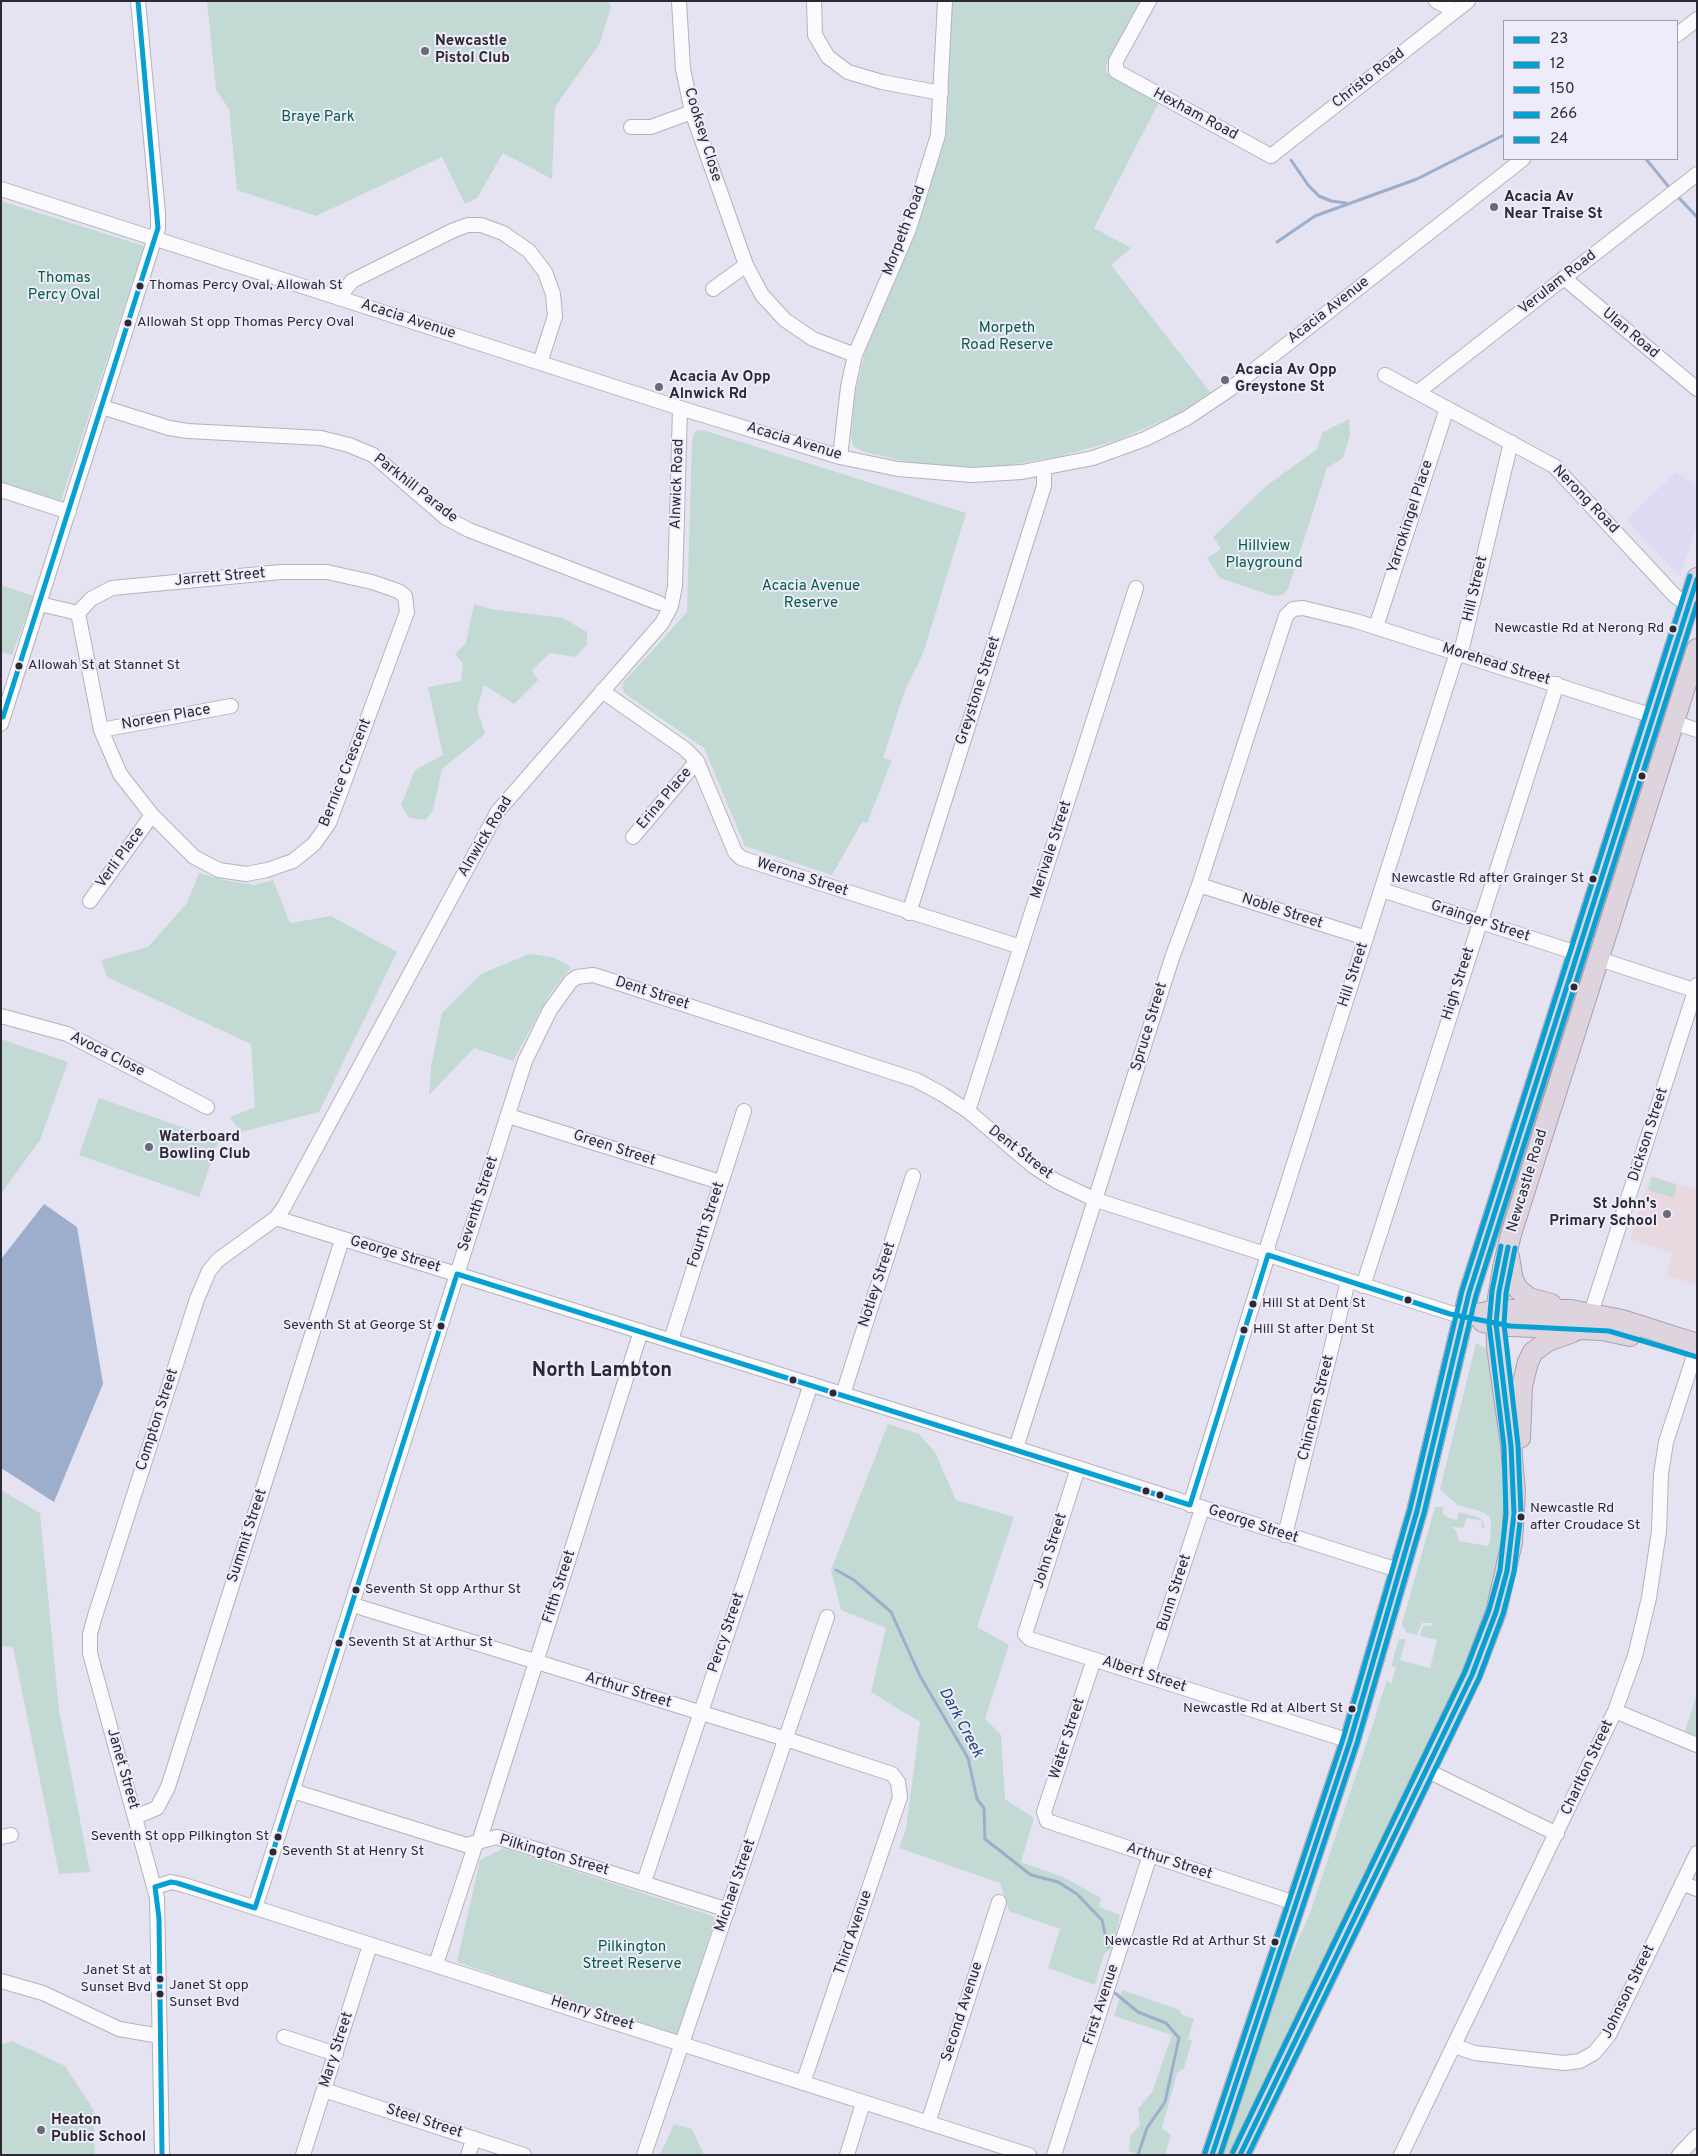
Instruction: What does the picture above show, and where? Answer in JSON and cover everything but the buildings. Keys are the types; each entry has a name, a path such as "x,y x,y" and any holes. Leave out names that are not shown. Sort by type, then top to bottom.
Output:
{"highway":[{"name":"Newcastle Road","path":"1212,2155 1350,1741 1401,1571 1463,1317 1653,716 1692,607 1697,578"},
{"name":"Newcastle Road","path":"1240,2155 1482,1652 1496,1612 1512,1542 1515,1492 1511,1446 1498,1358 1496,1317 1508,1248 1697,649"},
{"name":"Morehead Street","path":"1653,716 1673,722"},
{"path":"1508,1248 1513,1280 1518,1289 1532,1299 1571,1310 1591,1313 1696,1352"},
{"path":"1463,1317 1496,1317 1571,1310"},
{"path":"1496,1317 1602,1330 1696,1352"},
{"path":"1515,1492 1520,1398 1528,1362 1540,1346 1555,1337 1575,1332 1602,1330"}],"street":[{"path":"2,719 155,238 158,213 138,1"},
{"name":"Cooksey Close","path":"679,1 683,69 692,112 746,265 762,295 785,320 813,339 855,355"},
{"path":"814,1 815,35 828,57 848,72 882,82 941,93"},
{"name":"Morpeth Road","path":"840,457 848,387 855,355 909,229 938,136 945,1"},
{"name":"Hexham Road","path":"1149,1 1116,61 1115,69 1119,74 1271,156"},
{"path":"1436,1 1455,11"},
{"name":"Christo Road","path":"1271,156 1468,1"},
{"path":"1678,34 1697,18"},
{"path":"631,127 651,127 692,112"},
{"name":"Acacia Avenue","path":"1,189 680,408 840,457 898,469 946,474 992,474 1044,468 1112,451 1187,418 1230,389 1523,160"},
{"name":"Verulam Road","path":"1418,392 1697,174"},
{"path":"338,298 352,281 454,230 468,225 480,225 503,233 529,251 545,272 553,294 555,316 540,363"},
{"path":"714,289 746,265"},
{"name":"Ulan Road","path":"1564,278 1697,389"},
{"name":"Nerong Road","path":"1385,375 1554,466 1675,596 1692,607"},
{"name":"Parkhill Parade","path":"102,407 168,428 188,431 321,438 349,444 373,455 446,518 462,526 659,602"},
{"name":"Alnwick Road","path":"276,1218 284,1207 498,811 662,623 670,606 675,586 680,408"},
{"name":"Yarrokingel Place","path":"1376,626 1447,408"},
{"name":"Hill Street","path":"1196,1507 1268,1255 1268,1245 1458,654 1463,644 1511,442"},
{"name":"Greystone Street","path":"909,913 1044,486 1044,468"},
{"path":"1,490 69,512"},
{"name":"Jarrett Street","path":"78,613 91,599 112,588 281,572 327,572 372,582 398,591 405,596"},
{"name":"Merivale Street","path":"968,1111 1136,588"},
{"name":"Bernice Crescent","path":"78,613 101,730 120,774 152,815 194,857 219,870 246,874 267,870 293,861 314,844 329,822 404,621 407,612 405,596"},
{"path":"40,604 78,613"},
{"name":"Morehead Street","path":"1293,609 1303,608 1376,626 1653,716"},
{"name":"Spruce Street","path":"1016,1448 1172,958 1199,885 1286,616 1293,609"},
{"name":"High Street","path":"1363,1286 1557,684"},
{"name":"Werona Street","path":"602,691 685,749 697,761 735,852 741,858 909,913 1021,947"},
{"name":"Noreen Place","path":"101,730 231,706"},
{"name":"Morehead Street","path":"1673,722 1697,730"},
{"name":"Erina Place","path":"633,837 697,761"},
{"name":"Verli Place","path":"90,902 152,815"},
{"name":"Noble Street","path":"1199,885 1366,938"},
{"name":"Grainger Street","path":"1382,890 1578,953"},
{"path":"1599,959 1696,989"},
{"name":"Dent Street","path":"584,975 606,979 885,1069 930,1087 968,1111 1033,1166 1056,1181 1096,1200 1463,1317"},
{"name":"Seventh Street","path":"255,1908 507,1117 535,1037 550,1010 571,981 584,975"},
{"name":"Dickson Street","path":"1591,1313 1696,989"},
{"name":"Avoca Close","path":"1,1016 67,1034 207,1107"},
{"name":"Fourth Street","path":"671,1340 744,1111"},
{"name":"Green Street","path":"507,1117 720,1182"},
{"name":"Notley Street","path":"843,1394 913,1176"},
{"name":"George Street","path":"276,1218 1016,1448 1401,1571"},
{"name":"Compton Street","path":"90,1652 90,1634 95,1616 202,1285 218,1260 276,1218"},
{"name":"Summit Street","path":"135,1817 157,1808 168,1787 342,1240"},
{"name":"Chinchen Street","path":"1285,1535 1348,1281"},
{"name":"Fifth Street","path":"436,1964 536,1663 641,1331"},
{"name":"Charlton Street","path":"1401,2155 1615,1711 1635,1656 1649,1598 1659,1531 1661,1474 1666,1442 1696,1352"},
{"name":"Percy Street","path":"644,1882 811,1384"},
{"name":"John Street","path":"1025,1634 1078,1468"},
{"name":"Bunn Street","path":"1147,1676 1196,1507"},
{"name":"Arthur Street","path":"352,1605 786,1739 892,1774 898,1782"},
{"name":"Michael Street","path":"644,2155 827,1617"},
{"name":"Albert Street","path":"1025,1634 1030,1639 1350,1741"},
{"name":"Janet Street","path":"90,1652 155,1887 159,1918 162,2155"},
{"name":"Water Street","path":"1045,1819 1044,1812 1094,1659"},
{"path":"1615,1711 1697,1745"},
{"path":"1426,1770 1557,1834"},
{"name":"Third Avenue","path":"803,2083 900,1797 898,1782"},
{"name":"Pilkington Street","path":"293,1791 466,1846 497,1837 728,1910"},
{"name":"Arthur Street","path":"1045,1819 1050,1823 1295,1903"},
{"name":"Johnson Street","path":"1454,2046 1475,2053 1564,2063 1580,2060 1594,2053 1609,2035 1697,1853"},
{"name":"First Avenue","path":"1054,2155 1150,1855"},
{"name":"Henry Street","path":"155,1887 171,1882 177,1883 682,2042 803,2083 1029,2155"},
{"path":"1682,1883 1697,1890"},
{"name":"Second Avenue","path":"928,2123 999,1902"},
{"name":"Mary Street","path":"303,2155 370,1945"},
{"path":"1,1981 43,1993 119,2030 160,2036"},
{"path":"284,2037 336,2054"},
{"name":"Steel Street","path":"324,2090 524,2155"},
{"path":"847,2155 863,2102"},
{"path":"1679,2155 1697,2136"},
{"path":"468,2155 474,2138"}],"shaded area":[{"path":"1676,472 1697,486 1697,526 1680,577 1626,520"},
{"name":"St John's Primary School","path":"1650,1175 1697,1190 1697,1285 1666,1275 1673,1253 1630,1239"}],"green space":[{"name":"Braye Park","path":"207,1 609,1 611,8 599,45 555,107 552,179 503,153 477,198 465,204 442,157 316,216 237,190 229,109 216,90"},
{"name":"Morpeth Road Reserve","path":"950,1 1141,1 1106,66 1106,72 1110,76 1159,102 1094,228 1131,248 1111,265 1210,392 1182,412 1118,440 1061,456 1005,466 971,468 912,463 861,451 853,446 851,437 855,394 865,352 916,233 943,143 948,110"},
{"name":"Thomas Percy Oval","path":"1,201 144,246 60,504 1,485"},
{"name":"Hillview Playground","path":"1349,419 1350,435 1343,458 1327,468 1288,589 1283,595 1273,596 1220,578 1207,558 1221,549 1213,537 1266,486 1316,450 1323,432"},
{"name":"Acacia Avenue Reserve","path":"698,430 966,513 924,651 904,693 883,758 892,760 867,823 862,822 832,875 745,846 704,748 624,693 622,684 687,612 692,441 694,433"},
{"path":"1,585 34,596 12,655 1,652"},
{"path":"474,604 491,609 563,618 587,632 587,645 575,657 550,653 532,670 538,680 514,704 484,685 477,709 485,734 442,769 433,810 426,820 409,818 401,805 415,770 443,755 428,687 461,681 463,663 455,654 466,643"},
{"path":"199,873 224,880 254,885 273,880 290,923 331,916 397,952 319,1112 241,1132 230,1117 255,1107 251,1044 107,977 101,960 148,947 187,903"},
{"path":"529,954 552,957 571,967 549,995 513,1061 474,1048 429,1095 431,1067 442,1013 481,974"},
{"path":"1,1039 68,1062 40,1140 1,1194"},
{"name":"Waterboard Bowling Club","path":"99,1098 219,1140 199,1197 79,1155"},
{"path":"1652,1177 1677,1185 1673,1198 1648,1190"},
{"path":"1476,1343 1489,1350 1506,1482 1505,1515 1496,1583 1473,1653 1232,2155 1221,2155 1275,1990 1309,1916 1375,1718 1377,1718 1375,1716 1387,1680 1391,1684 1396,1667 1391,1666 1399,1639 1406,1639 1400,1660 1430,1668 1437,1640 1420,1636 1423,1626 1431,1626 1432,1623 1422,1623 1417,1635 1406,1632 1402,1624 1435,1507 1443,1507 1443,1514 1449,1518 1457,1520 1459,1512 1478,1517 1483,1521 1485,1528 1481,1527 1482,1521 1467,1518 1463,1528 1451,1527 1456,1530 1459,1541 1488,1546 1490,1541 1491,1522 1489,1516 1480,1511 1457,1505 1440,1489"},
{"path":"888,1424 919,1434 935,1452 956,1500 1014,1517 977,1627 1009,1645 985,1719 1001,1735 1005,1799 1034,1818 1021,1862 1065,1878 1101,1898 1099,1907 1120,1915 1113,1947 1104,1954 1095,1985 1048,1968 1060,1929 1009,1911 1000,1883 899,1848 906,1829 920,1722 871,1692 886,1628 841,1610 831,1570"},
{"path":"1,1490 40,1513 59,1710 90,1872 59,1874 13,1647 1,1646"},
{"path":"1697,1694 1697,1740 1684,1734"},
{"name":"Pilkington Street Reserve","path":"504,1848 716,1917 676,2038 457,1962 480,1860"},
{"path":"1122,1990 1180,2010 1181,2014 1194,2019 1188,2039 1192,2041 1184,2068 1177,2073 1162,2128 1171,2135 1165,2155 1141,2155 1129,2151 1130,2136 1140,2125 1138,2109 1152,2092 1172,2035 1114,2016"},
{"path":"12,2041 65,2066 93,2109 95,2155 1,2155 1,2045"},
{"path":"674,2124 692,2129 704,2155 660,2155"}],"water":[{"path":"44,1204 77,1227 103,1384 54,1502 1,1468 1,1259"}],"waterway":[{"path":"1277,242 1315,216 1417,179 1503,136"},
{"path":"1291,160 1308,185 1319,196 1331,201 1346,203"},
{"path":"1647,160 1668,186"},
{"path":"1679,198 1697,217"},
{"name":"Dark Creek","path":"836,1570 854,1580 891,1612 920,1676 968,1758 977,1799 984,1808 985,1839 1031,1875 1058,1882 1077,1894 1102,1920 1108,1947"},
{"name":"Dark Creek","path":"1115,1993 1138,2012 1166,2023 1179,2038 1165,2102 1147,2128 1138,2155"}],"transit line":[{"name":"24","path":"3,717 158,228 138,1"},
{"name":"266","path":"1205,2153 1343,1739 1410,1509 1462,1291 1690,576"},
{"name":"12","path":"1212,2155 1350,1741 1417,1511 1469,1293 1697,579"},
{"name":"150","path":"1220,2155 1357,1743 1424,1513 1476,1295 1697,603"},
{"name":"266","path":"1233,2152 1465,1672 1489,1610 1500,1570 1506,1514 1504,1447 1489,1324 1492,1291 1501,1246"},
{"name":"12","path":"1240,2155 1472,1675 1496,1612 1507,1571 1514,1514 1511,1446 1496,1324 1499,1292 1508,1247"},
{"name":"150","path":"1248,2155 1479,1678 1503,1614 1514,1572 1521,1514 1518,1445 1504,1324 1506,1293 1515,1248"},
{"name":"23","path":"1268,1255 1450,1314 1510,1326 1609,1331 1697,1357"},
{"name":"23","path":"1190,1505 1268,1255"},
{"name":"23","path":"457,1274 1190,1505"},
{"name":"23","path":"255,1908 457,1274"},
{"name":"23","path":"155,1887 171,1882 177,1883 255,1908"},
{"name":"23","path":"155,1887 159,1918 162,2155"}],"place":[{"name":"Newcastle Pistol Club","path":"425,51"},
{"name":"Acacia Av Near Traise St","path":"1494,207"},
{"name":"Thomas Percy Oval, Allowah St","path":"140,286"},
{"name":"Allowah St opp Thomas Percy Oval","path":"128,323"},
{"name":"Acacia Av Opp Greystone St","path":"1225,380"},
{"name":"Acacia Av Opp Alnwick Rd","path":"659,387"},
{"name":"Newcastle Rd at Nerong Rd","path":"1673,629"},
{"name":"Allowah St at Stannet St","path":"19,666"},
{"name":"Newcastle Rd after Grainger St","path":"1593,879"},
{"name":"Waterboard Bowling Club","path":"149,1147"},
{"name":"St John's Primary School","path":"1667,1214"},
{"name":"Hill St at Dent St","path":"1253,1304"},
{"name":"Seventh St at George St","path":"441,1326"},
{"name":"Hill St after Dent St","path":"1244,1330"},
{"name":"Newcastle Rd after Croudace St","path":"1521,1517"},
{"name":"Seventh St opp Arthur St","path":"356,1590"},
{"name":"Seventh St at Arthur St","path":"339,1643"},
{"name":"Newcastle Rd at Albert St","path":"1352,1709"},
{"name":"Seventh St opp Pilkington St","path":"278,1837"},
{"name":"Seventh St at Henry St","path":"273,1852"},
{"name":"Newcastle Rd at Arthur St","path":"1275,1942"},
{"name":"Janet St at Sunset Bvd","path":"160,1979"},
{"name":"Janet St opp Sunset Bvd","path":"160,1994"},
{"name":"Heaton Public School","path":"41,2130"}],"district":[{"name":"North Lambton","path":"602,1372"}]}
